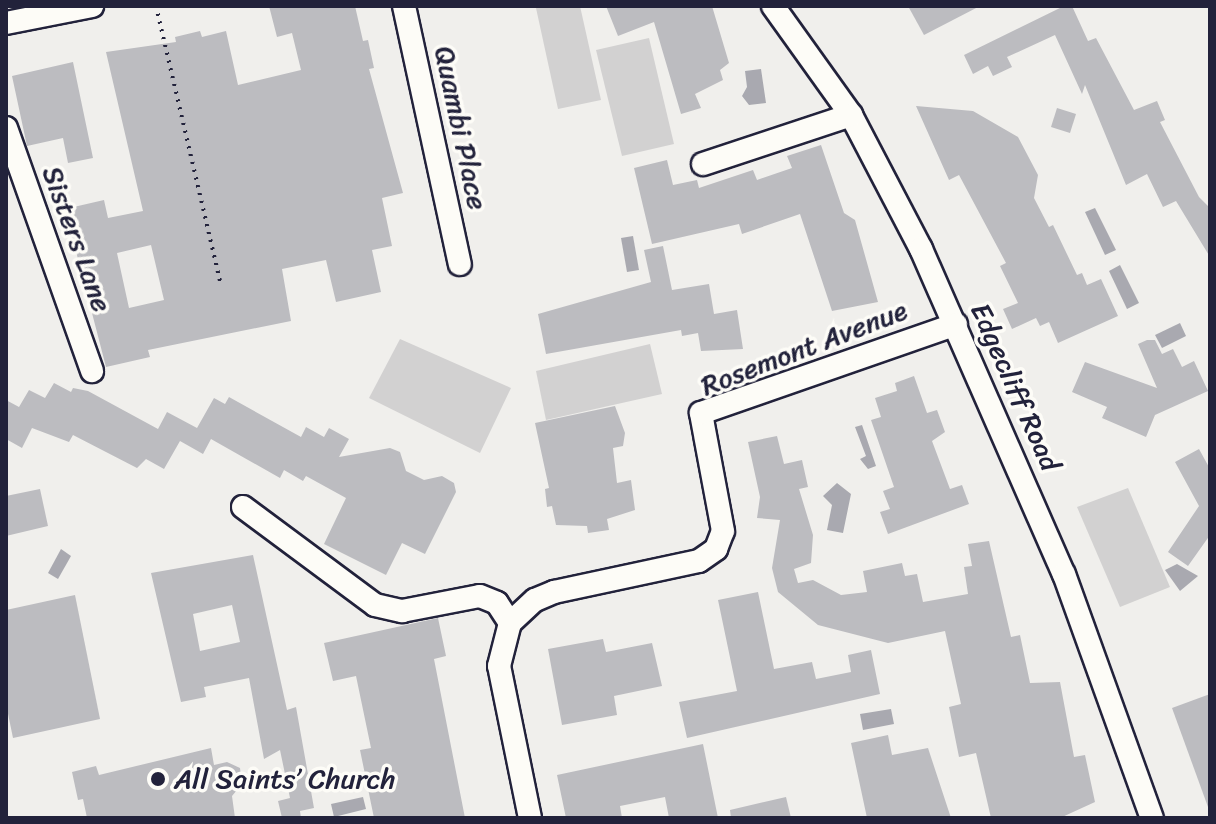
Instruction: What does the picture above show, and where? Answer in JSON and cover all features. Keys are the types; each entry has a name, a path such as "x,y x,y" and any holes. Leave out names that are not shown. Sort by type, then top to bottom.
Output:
{"street":[{"path":"6,23 92,6"},
{"name":"Quambi Place","path":"404,6 460,264"},
{"name":"Edgecliff Road","path":"773,6 851,115 889,180 956,324 1064,574 1152,818"},
{"path":"703,164 851,115"},
{"name":"Sisters Lane","path":"6,128 92,371"},
{"name":"Rosemont Avenue","path":"510,623 535,600 554,592 699,561 716,549 723,531 701,413 956,324"},
{"path":"243,507 375,605 402,611 480,596 497,603 510,623 499,666 530,818"}],"path":[{"path":"156,6 221,285"}],"shaded area":[{"path":"580,6 601,100 558,109 536,8"},
{"path":"649,38 674,144 622,156 596,50"},
{"path":"761,69 766,103 749,105 742,96 747,87 745,71"},
{"path":"1095,208 1116,250 1105,255 1085,212"},
{"path":"633,236 639,270 627,272 621,238"},
{"path":"1120,265 1139,303 1127,309 1109,271"},
{"path":"1180,323 1186,336 1162,348 1155,335"},
{"path":"400,339 511,388 480,453 369,398"},
{"path":"650,344 662,394 546,420 536,371"},
{"path":"862,425 876,466 868,469 860,459 866,456 855,427"},
{"path":"837,483 851,494 843,533 827,530 832,505 823,496"},
{"path":"1128,488 1170,587 1120,607 1077,507"},
{"path":"61,549 71,556 58,579 48,573"},
{"path":"1177,564 1198,576 1180,591 1165,570"},
{"path":"891,709 894,724 863,730 860,714"},
{"path":"363,797 366,809 334,817 331,804"}],"building":[{"path":"269,6 355,6 363,41 368,40 374,68 369,69 403,193 382,198 392,246 372,250 381,292 336,302 326,260 282,269 291,321 148,350 150,357 106,367 65,209 104,200 108,218 143,211 106,52 176,42 175,37 200,31 202,37 226,31 238,85 301,70 292,33 277,37","holes":["151,245 164,300 129,308 117,253"]},
{"path":"606,6 712,6 729,63 720,70 723,80 695,94 701,108 681,114 654,22 618,36"},
{"path":"908,6 980,6 924,35"},
{"path":"1064,6 1072,6 1088,41 1096,38 1134,110 1157,101 1165,120 1160,122 1199,197 1210,208 1210,257 1176,201 1163,207 1147,174 1126,185 1085,85 1082,94 1055,35 1007,57 1012,67 993,76 988,66 973,74 964,55"},
{"path":"73,62 93,158 68,163 63,138 27,146 12,76"},
{"path":"916,106 973,111 1018,137 1038,175 1034,198 1049,227 1053,225 1077,275 1082,273 1087,285 1101,279 1118,316 1058,343 1049,322 1040,326 1036,318 1012,329 1003,309 1018,303 1000,266 1006,263 959,175 949,180"},
{"path":"1057,108 1076,114 1070,133 1051,127"},
{"path":"821,145 844,213 855,220 878,302 832,311 800,214 742,234 739,224 652,244 634,168 667,160 673,185 697,180 699,188 753,170 757,180 792,168 787,156"},
{"path":"663,246 672,290 709,284 714,314 737,310 743,349 701,351 698,333 682,336 681,330 546,354 538,314 651,282 644,250"},
{"path":"1155,340 1162,354 1173,349 1182,367 1194,361 1208,391 1155,415 1146,437 1102,418 1107,407 1072,392 1085,362 1157,388 1138,344"},
{"path":"914,376 927,413 937,410 945,432 932,441 950,489 962,485 969,504 888,534 880,512 890,509 883,491 894,487 871,420 881,417 875,398 897,391 895,383"},
{"path":"54,383 71,392 73,388 88,391 158,429 167,412 197,428 214,398 225,404 229,397 301,437 306,427 324,437 329,428 349,439 339,457 390,448 400,452 406,471 424,480 442,476 454,483 456,492 425,554 402,543 386,575 324,544 346,498 306,476 303,481 284,470 280,478 211,439 203,454 180,441 164,469 146,459 137,468 73,435 69,442 32,428 22,448 6,439 6,400 19,407 29,390 45,398"},
{"path":"615,406 625,433 623,446 613,448 617,483 631,480 635,510 607,519 609,530 588,533 587,526 556,525 552,506 547,507 545,489 549,488 535,423"},
{"path":"777,436 784,464 802,460 808,487 799,489 813,535 811,563 794,569 798,583 813,580 841,595 867,592 863,571 902,563 905,576 917,574 923,602 968,594 964,567 972,566 968,544 989,541 1011,637 1020,635 1030,683 1060,682 1074,757 1085,755 1095,802 1060,818 991,818 976,753 959,757 949,707 961,704 945,631 888,643 818,625 778,592 772,568 780,520 757,518 760,497 748,442"},
{"path":"1199,449 1210,469 1210,535 1188,566 1168,552 1199,506 1175,462"},
{"path":"40,489 48,526 6,536 6,496"},
{"path":"253,555 287,710 296,707 314,808 300,811 301,818 282,818 278,801 290,798 280,750 264,759 249,678 204,687 206,697 181,702 151,573","holes":["232,605 240,642 200,651 193,614"]},
{"path":"758,592 774,669 812,662 816,679 851,672 848,655 871,650 880,694 687,738 679,702 737,691 718,600"},
{"path":"75,595 100,719 13,738 6,704 6,610"},
{"path":"438,618 446,656 434,659 465,818 374,818 360,750 371,748 356,676 333,681 324,643"},
{"path":"603,639 606,652 652,643 662,686 614,696 617,715 562,725 548,649"},
{"path":"1210,694 1210,807 1208,807 1172,708"},
{"path":"888,735 892,755 928,748 951,818 867,818 851,743"},
{"path":"703,744 718,818 669,818 665,797 620,806 622,818 566,818 557,775"},
{"name":"All Saints’ Church","path":"211,748 214,765 227,762 240,768 242,784 232,796 235,818 87,818 83,799 78,800 72,772 96,766 99,775"},
{"path":"786,797 791,818 731,818 730,810"}],"place":[{"name":"All Saints’ Church","path":"158,779"}]}
